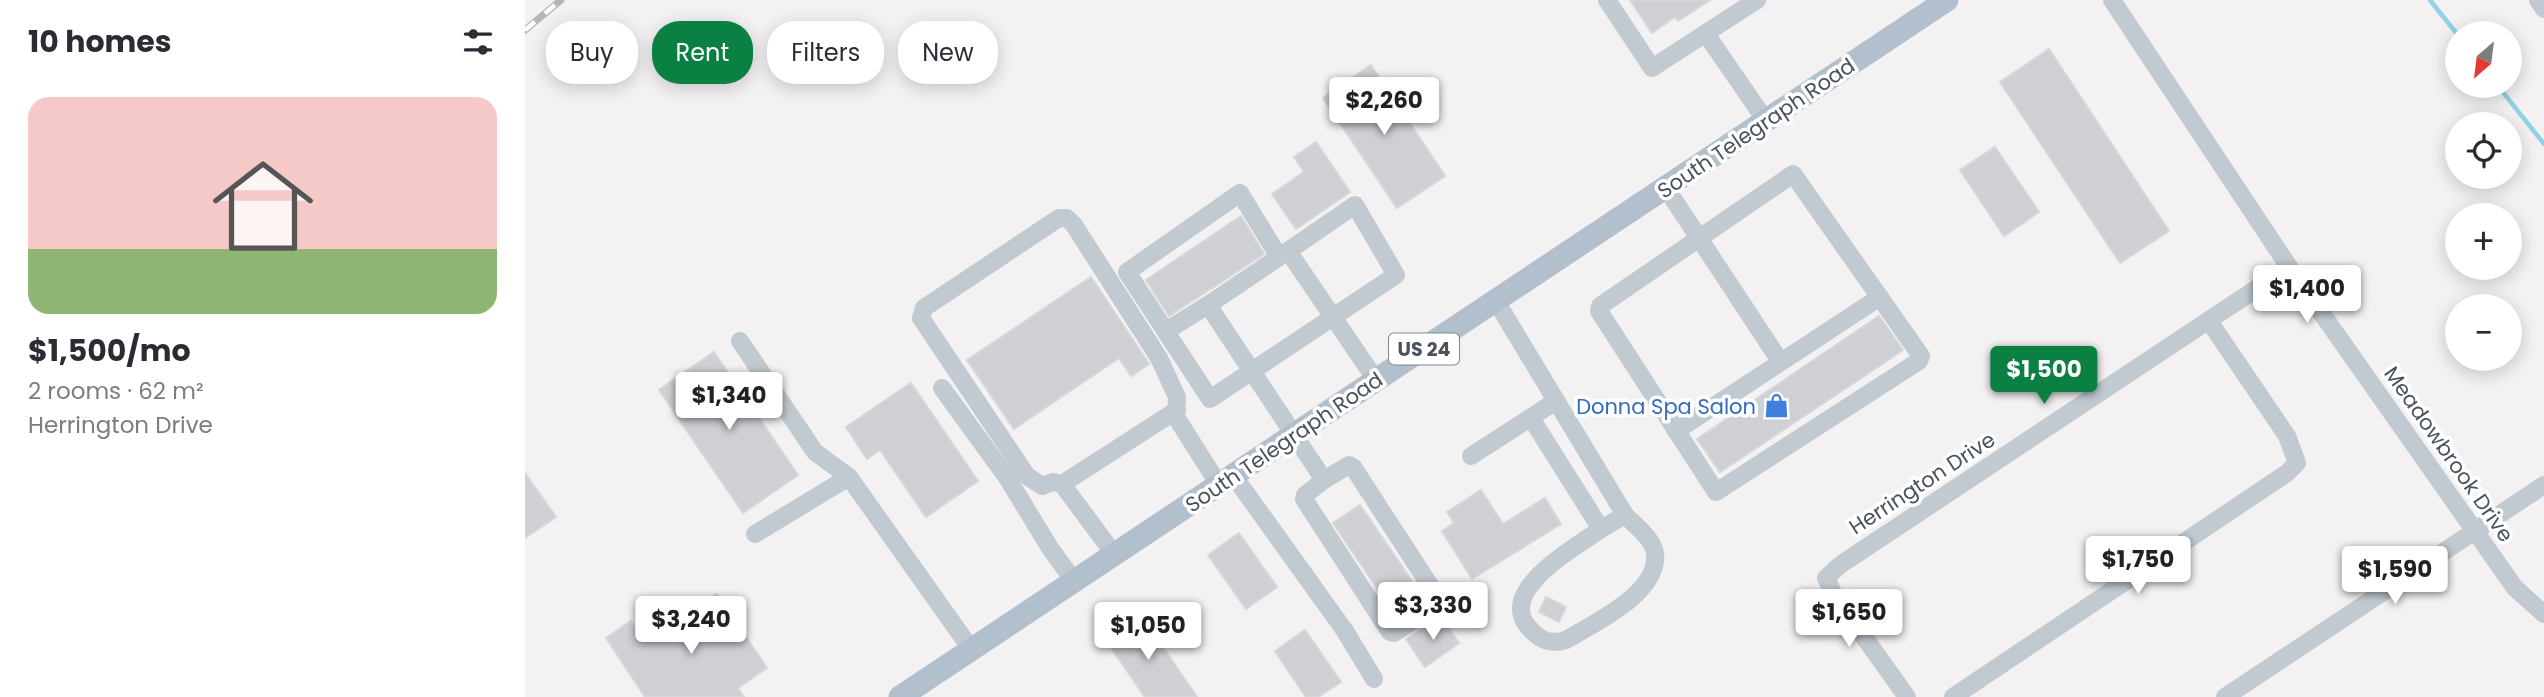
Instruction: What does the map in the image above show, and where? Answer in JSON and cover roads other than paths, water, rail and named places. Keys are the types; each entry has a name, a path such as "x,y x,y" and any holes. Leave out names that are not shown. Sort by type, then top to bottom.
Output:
{"main road":[{"name":"South Telegraph Road","path":"900,697 1947,0"}],"street":[{"path":"1607,0 1652,68 1757,0"},
{"name":"Meadowbrook Drive","path":"2112,0 2289,267 2515,588 2544,614"},
{"path":"2538,0 2544,9"},
{"path":"1706,34 1766,121"},
{"path":"1793,174 1921,356 1919,361 1719,492 1714,490 1598,311 1600,306 1700,239 1793,174"},
{"path":"1666,188 1780,361"},
{"path":"1166,331 1208,305 1284,254 1356,205 1397,275 1334,317 1252,372 1210,399 1127,272 1240,193 1284,254 1334,317 1376,380"},
{"path":"1114,554 1062,484 1053,482 1042,486 1027,476 921,318 923,308 1059,218 1067,218 1074,225 1159,358 1177,397 1176,417 1345,631 1374,679"},
{"name":"Herrington Drive","path":"1907,697 1834,595 1826,578 1840,565 2289,267"},
{"path":"1676,431 1880,297"},
{"path":"1496,301 1625,515 1647,538 1655,552 1654,569 1647,584 1566,640 1553,644 1541,639 1523,621 1521,603 1525,590 1538,575 1601,529 1625,515"},
{"path":"1208,305 1324,480"},
{"path":"1952,697 2287,473 2297,463 2287,436 2209,321"},
{"path":"740,341 815,452 849,477 971,649"},
{"path":"942,388 1008,479 1050,548 1075,581"},
{"path":"1471,456 1556,401"},
{"path":"1062,484 1177,410"},
{"path":"1531,418 1601,529"},
{"path":"1349,465 1353,467 1440,601 1438,605 1395,633 1390,632 1304,499 1305,495 1324,480 1349,465"},
{"path":"755,534 849,477"},
{"path":"2236,694 2475,529 2544,485"}],"waterway":[{"path":"2430,0 2447,21"},
{"path":"2508,98 2544,144"}],"railway":[{"path":"525,30 561,0"}],"place":[{"name":"Donna Spa Salon","path":"1776,406"}]}
